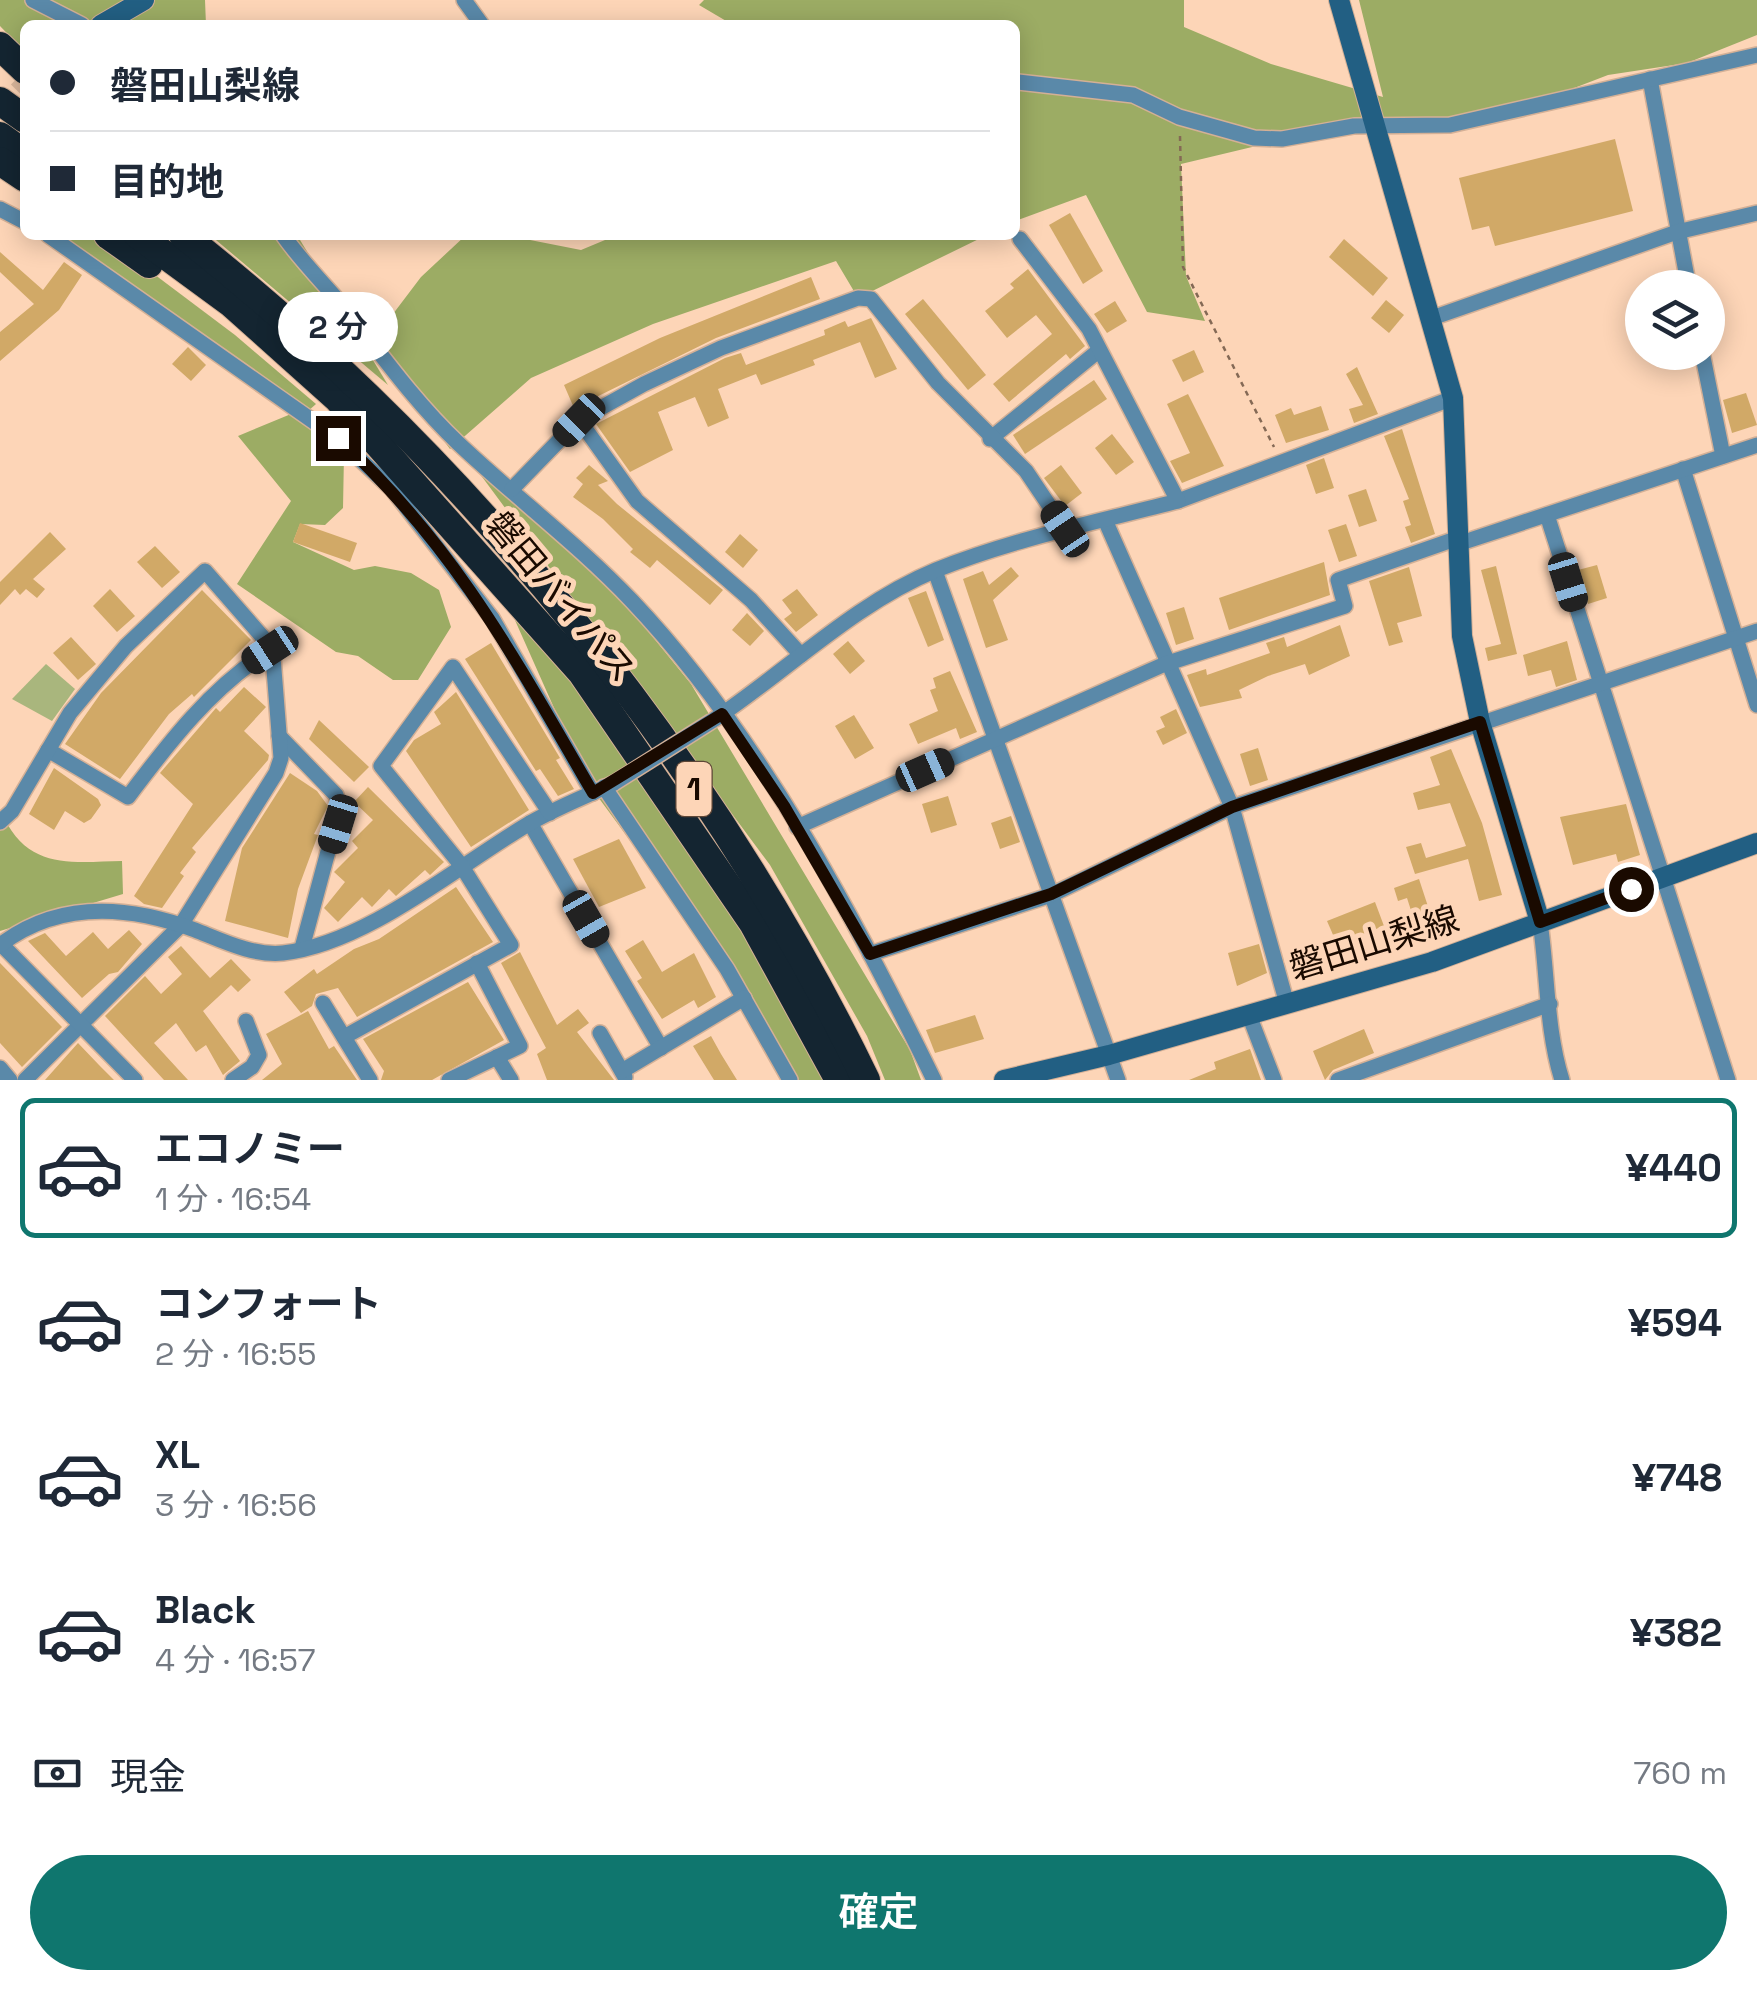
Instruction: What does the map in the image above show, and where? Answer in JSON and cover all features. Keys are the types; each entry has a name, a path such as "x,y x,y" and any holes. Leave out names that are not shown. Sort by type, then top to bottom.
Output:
{"highway":[{"path":"0,46 20,65"},
{"path":"114,240 318,397 474,530"},
{"name":"磐田バイパス","path":"145,240 232,304 337,398 602,659 682,770 777,914 866,1080"},
{"name":"磐田バイパス","path":"189,240 252,290 334,367 474,530 582,673 753,923 840,1080"},
{"path":"213,240 417,427 474,530"}],"street":[{"path":"33,0 72,20"},
{"path":"111,20 144,0"},
{"path":"1339,0 1453,398 1462,636 1480,722 1540,922 1550,1004 1549,1038 1562,1080"},
{"path":"1020,82 1133,95 1179,118 1254,138 1282,139 1378,126 1450,124 1757,55"},
{"path":"1650,78 1684,270"},
{"path":"1432,318 1677,232 1757,214"},
{"path":"55,240 338,438 392,489 492,618 744,998 790,1080"},
{"path":"287,240 406,388 458,444 634,602 797,827 870,954 934,1080"},
{"path":"1020,240 1089,328 1178,501"},
{"path":"512,489 579,420 720,348 858,298 870,299 990,439 1026,471 1065,529"},
{"path":"990,439 1098,352"},
{"path":"1706,370 1723,456"},
{"path":"135,1080 0,944 24,926 58,913 95,910 181,925 246,949 282,953 339,938 530,823 604,788 717,718 874,603 935,570 1065,529 1178,501 1453,398"},
{"path":"579,420 636,500 751,600 801,655"},
{"path":"797,827 1165,664 1346,606 1338,580 1757,445"},
{"path":"1683,469 1757,704"},
{"path":"1547,514 1728,1080"},
{"path":"1106,520 1165,664 1232,807 1288,1004"},
{"path":"935,570 1118,1080"},
{"path":"4,812 70,713 126,646 205,571 270,650 281,758 276,773 181,925 24,1080"},
{"path":"870,954 1051,894 1232,807 1757,632"},
{"path":"48,750 128,797 174,736 215,692 270,650"},
{"path":"344,1037 511,945 461,865 381,766 452,667 550,813"},
{"path":"279,736 336,795 340,808 302,948"},
{"path":"530,823 661,1048"},
{"name":"磐田山梨線","path":"1004,1080 1109,1055 1432,962 1757,843"},
{"path":"449,1080 520,1046 477,963"},
{"path":"600,1033 624,1076 661,1048 744,998"},
{"path":"323,1002 370,1080"},
{"path":"1338,1080 1550,1004"},
{"path":"1249,1014 1274,1080"},
{"path":"234,1080 252,1067 259,1054 246,1022"},
{"path":"496,1057 510,1080"},
{"path":"0,1068 10,1080"}],"path":[{"path":"1179,118 1183,266 1282,461"}],"green space":[{"path":"0,0 205,0 206,20 20,20 20,47 0,26"},
{"path":"704,0 1184,0 1184,27 1271,64 1383,97 1359,0 1757,0 1757,35 1687,63 1608,75 1530,105 1474,119 1303,135 1181,164 1186,276 1205,321 1147,312 1086,195 1020,219 1020,20 724,20 699,5"},
{"path":"51,240 109,240 235,335 316,404 307,412"},
{"path":"216,240 300,240 388,385"},
{"path":"461,240 530,240 581,250 605,240 977,240 858,298 836,261 653,324 531,378 450,449 371,343 421,277"},
{"path":"291,414 344,454 343,508 325,525 300,524 293,542 354,570 375,566 411,573 439,590 451,627 418,680 393,680 358,656 336,652 237,584 291,501 238,436"},
{"path":"474,466 592,562 691,684 910,1050 921,1080 885,1080 867,1036 770,865"},
{"path":"494,573 776,963 839,1080 790,1080 735,983 587,782"},
{"path":"46,664 75,689 52,721 12,699"},
{"path":"4,818 14,835 40,855 70,862 122,861 123,894 0,931 0,822"}],"building":[{"path":"1615,139 1633,211 1495,246 1489,226 1472,230 1459,178"},
{"path":"1070,213 1103,271 1083,284 1049,225"},
{"path":"1344,239 1388,278 1373,296 1329,257"},
{"path":"0,252 43,290 64,262 82,275 59,310 0,361 0,332 34,304 0,272"},
{"path":"1028,269 1085,346 1070,359 1066,354 1009,402 993,384 1052,334 1036,315 1007,338 985,311 1014,288 1010,284"},
{"path":"811,277 820,299 716,338 574,408 564,385 660,338"},
{"path":"923,299 986,375 968,390 905,314"},
{"path":"1386,300 1404,315 1389,333 1371,318"},
{"path":"1115,301 1127,321 1107,333 1094,314"},
{"path":"871,318 897,369 875,378 860,342 813,360 815,365 761,385 756,374 718,389 729,418 708,427 695,397 658,412 673,450 630,472 596,424 725,358 741,353 746,365 825,335 824,330 845,321 848,327"},
{"path":"188,347 206,365 191,381 172,364"},
{"path":"1194,350 1204,372 1183,382 1172,360"},
{"path":"1357,367 1378,414 1354,423 1349,409 1363,405 1346,374"},
{"path":"1094,380 1107,399 1025,454 1013,435"},
{"path":"1746,393 1757,425 1732,433 1723,400"},
{"path":"1188,394 1224,466 1182,483 1170,461 1190,453 1167,404"},
{"path":"1321,406 1329,430 1286,443 1275,415 1291,408 1294,415"},
{"path":"1402,429 1435,534 1411,543 1405,527 1411,525 1403,501 1409,499 1384,436"},
{"path":"1112,434 1134,462 1116,475 1095,448"},
{"path":"1324,458 1334,488 1316,494 1306,465"},
{"path":"589,465 608,481 598,485 617,504 723,590 710,605 657,560 650,568 630,552 633,549 603,519 573,497 583,484 576,478"},
{"path":"1061,465 1082,493 1065,506 1044,478"},
{"path":"1366,489 1377,521 1359,527 1348,495"},
{"path":"300,523 357,543 350,562 293,542"},
{"path":"1346,524 1357,556 1339,562 1328,530"},
{"path":"50,532 66,549 33,579 45,589 37,598 26,589 20,595 15,589 0,605 0,582"},
{"path":"740,534 758,550 743,568 725,552"},
{"path":"155,546 180,572 162,588 137,562"},
{"path":"1324,562 1330,595 1229,630 1219,598"},
{"path":"1597,565 1607,598 1588,604 1578,570"},
{"path":"1496,566 1517,654 1488,661 1485,648 1501,644 1481,570"},
{"path":"1011,567 1019,576 993,600 1008,640 986,648 963,579 983,571 989,585"},
{"path":"1409,567 1422,616 1397,623 1403,642 1389,646 1369,581"},
{"path":"110,589 135,616 117,632 93,606"},
{"path":"797,589 818,615 796,632 784,619 792,613 782,600"},
{"path":"202,590 251,640 194,697 192,694 169,714 120,779 65,744 101,693"},
{"path":"926,591 944,640 928,647 908,598"},
{"path":"1184,607 1194,639 1176,645 1166,613"},
{"path":"747,613 764,631 750,646 732,630"},
{"path":"1340,625 1350,656 1309,675 1305,664 1268,676 1239,690 1242,698 1200,707 1187,675 1206,669 1207,675 1270,653 1266,643 1284,637 1287,647"},
{"path":"71,637 96,664 78,680 53,653"},
{"path":"848,641 865,661 850,674 833,654"},
{"path":"1567,641 1577,680 1556,687 1551,670 1528,676 1523,655"},
{"path":"491,643 560,758 556,760 574,789 558,796 540,769 536,771 465,659"},
{"path":"950,671 977,732 960,739 956,728 918,744 909,724 938,711 930,690 936,688 933,678"},
{"path":"244,687 266,707 244,731 269,755 268,760 192,848 196,852 180,873 184,876 162,908 144,904 134,896 193,804 160,773 216,708 220,712"},
{"path":"456,692 529,810 471,847 406,751 414,740 441,724 434,712"},
{"path":"1176,709 1187,733 1163,745 1156,731 1165,727 1160,717"},
{"path":"854,715 874,748 855,759 835,726"},
{"path":"319,720 369,767 354,782 309,739"},
{"path":"1258,748 1268,780 1250,786 1240,754"},
{"path":"1451,749 1482,823 1502,895 1479,901 1468,859 1415,874 1406,847 1421,843 1426,858 1466,846 1450,803 1418,810 1413,793 1440,785 1430,757"},
{"path":"54,768 98,799 101,805 91,819 84,823 65,811 54,830 29,814"},
{"path":"290,773 317,791 328,806 314,834 318,835 298,889 288,938 225,921 242,848"},
{"path":"368,787 444,862 430,875 425,870 396,896 389,889 372,907 362,897 338,922 324,908 345,882 334,872 358,848 352,841 373,820 354,802"},
{"path":"948,796 957,825 931,833 922,804"},
{"path":"1626,804 1640,855 1618,862 1616,854 1573,865 1560,817"},
{"path":"1011,816 1020,842 1000,849 991,823"},
{"path":"619,839 646,888 599,907 573,859"},
{"path":"1419,879 1438,937 1381,949 1378,937 1416,926 1407,898 1398,901 1394,888"},
{"path":"456,887 493,942 357,1017 338,988 316,994 312,1006 301,1013 284,992 314,969 317,974 354,949 379,939"},
{"path":"1375,902 1384,926 1337,944 1327,921"},
{"path":"129,930 142,944 118,972 109,974 82,998 28,941 45,933 66,956 93,932 108,949"},
{"path":"643,940 662,972 694,953 716,997 698,1008 694,1000 662,1019 637,981 642,978 625,951"},
{"path":"1259,944 1267,973 1237,986 1228,953"},
{"path":"181,946 210,978 231,959 251,980 238,992 231,985 203,1011 240,1061 223,1075 206,1045 196,1052 176,1023 154,1043 188,1080 164,1080 105,1016 145,976 161,994 182,974 168,957"},
{"path":"520,952 557,1025 578,1009 589,1023 577,1032 614,1080 547,1080 537,1054 546,1048 501,963"},
{"path":"0,963 62,1027 22,1067 0,1043"},
{"path":"468,982 504,1040 432,1080 381,1080 384,1071 363,1039"},
{"path":"308,1011 329,1049 334,1046 357,1080 262,1080 282,1064 266,1034"},
{"path":"975,1015 984,1039 935,1053 926,1030"},
{"path":"1364,1029 1374,1053 1333,1070 1325,1080 1313,1051"},
{"path":"711,1036 737,1080 714,1080 693,1046"},
{"path":"78,1043 99,1065 114,1080 45,1080"},
{"path":"1250,1049 1261,1080 1189,1080 1216,1069 1214,1062"}],"tunnel":[{"path":"0,106 20,86"}],"route":[{"path":"338,438 392,489 492,618 593,793 722,714 784,806 870,954 1051,894 1232,807 1480,722 1540,922 1631,889"}]}
